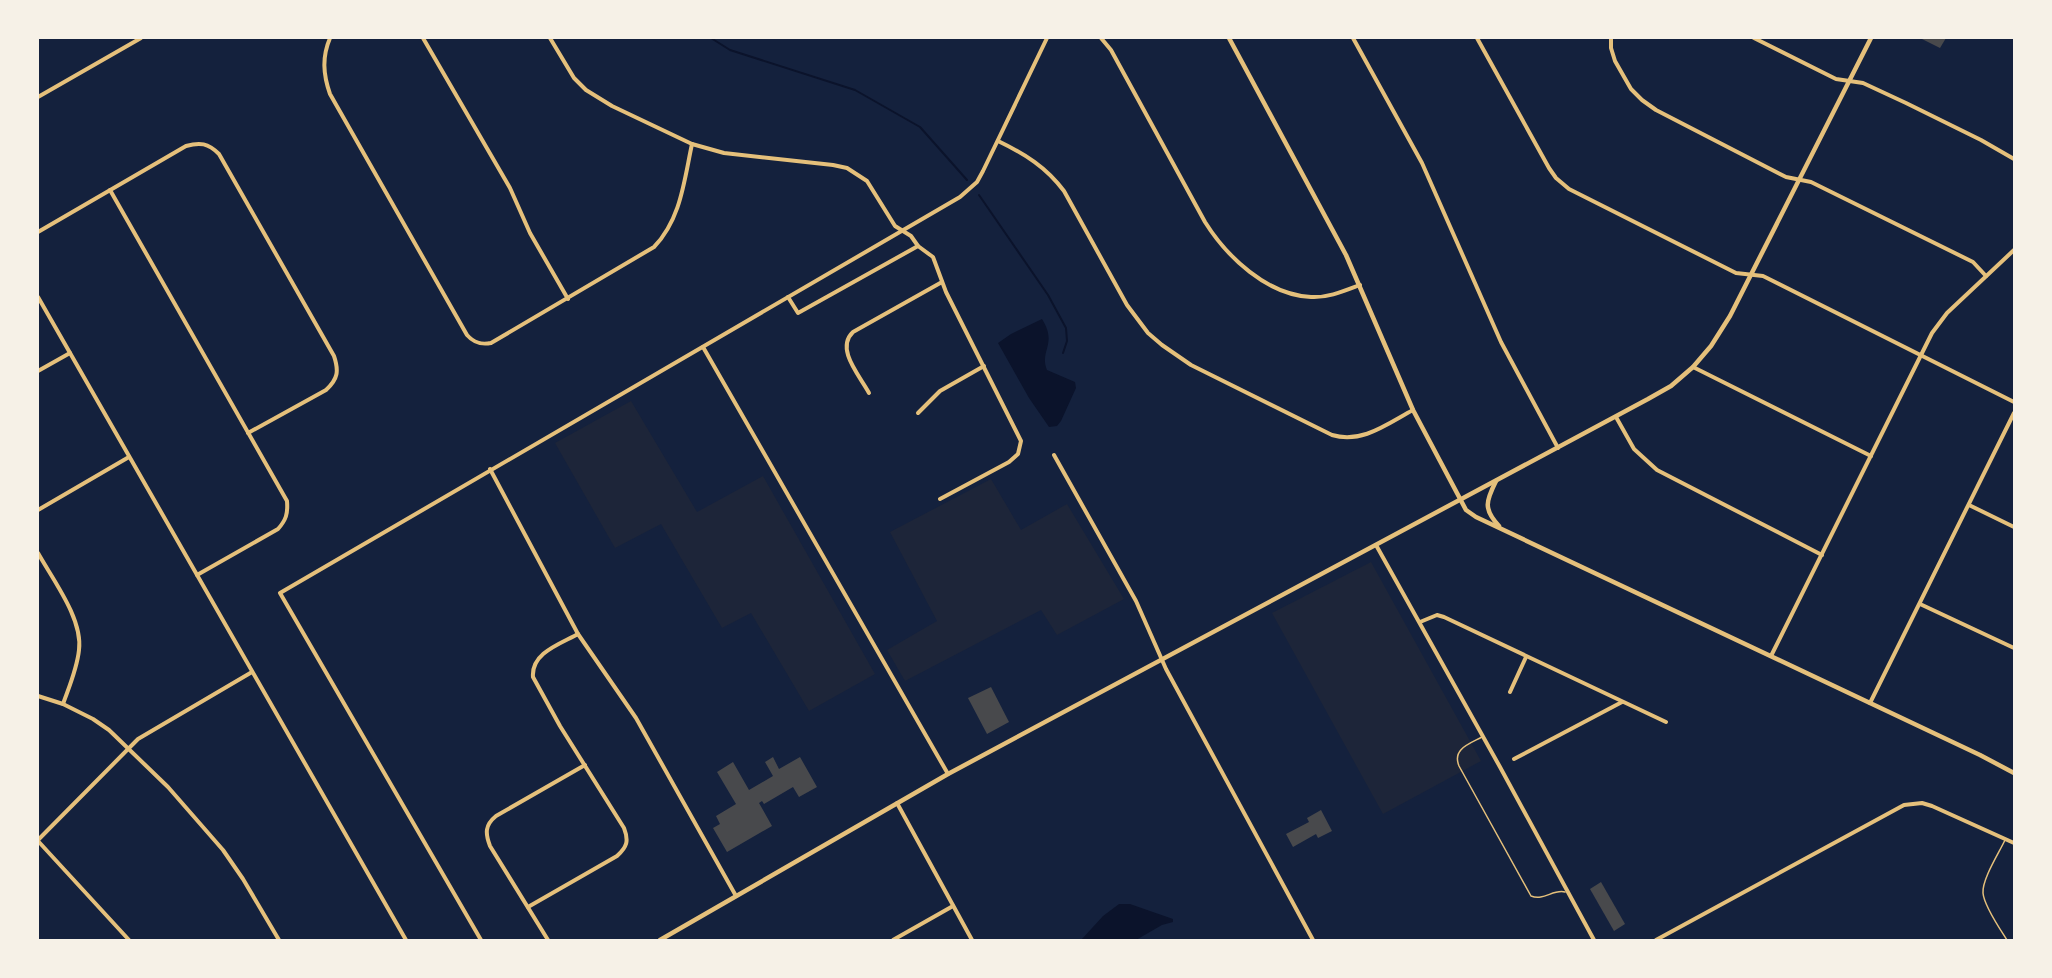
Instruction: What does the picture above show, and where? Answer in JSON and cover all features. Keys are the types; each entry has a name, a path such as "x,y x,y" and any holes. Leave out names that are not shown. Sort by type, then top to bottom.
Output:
{"street":[{"path":"38,97 141,38"},
{"path":"330,38 324,57 324,70 330,94 467,335 477,343 491,343 644,255 664,237 677,213 692,144"},
{"path":"423,38 510,188 530,234 568,299"},
{"path":"550,38 574,78 586,90 612,106 692,144 724,153 847,168 867,181 895,226 933,257 942,282 1021,441 1020,449 1009,462 940,499"},
{"path":"482,940 280,593 903,231 969,190 977,182 1047,38"},
{"path":"1101,38 1111,50 1210,230 1242,267 1295,295 1327,296 1360,285"},
{"path":"1229,38 1326,215 1360,285 1413,410 1466,510 1476,517 2014,773"},
{"path":"1353,38 1422,163 1502,342 1557,448"},
{"path":"1478,38 1556,178 1569,189 1736,273 1764,276 2014,402"},
{"path":"1611,38 1615,61 1631,89 1656,110 1786,177 1811,182 1973,262 1986,276"},
{"path":"1754,38 1836,79 1863,83 1906,103 2014,159"},
{"path":"660,940 948,774 1671,386 1694,367 1730,316 1871,38"},
{"path":"998,141 1025,154 1054,177 1132,312 1148,333 1177,357 1342,438 1362,436 1413,410"},
{"path":"38,232 186,146 196,143 212,147 219,154 334,356 338,373 334,382 326,390 248,433"},
{"path":"110,190 287,501 288,511 278,529 197,575"},
{"path":"788,297 798,313 918,246"},
{"path":"1771,656 1932,333 1947,313 2014,250"},
{"path":"869,393 846,352 845,342 848,337 942,282"},
{"path":"38,297 406,940"},
{"path":"703,347 948,774"},
{"path":"38,371 70,353"},
{"path":"918,413 940,391 984,366"},
{"path":"1694,367 1871,456"},
{"path":"1870,703 2014,413"},
{"path":"1616,417 1634,449 1657,470 1822,555"},
{"path":"1054,455 1136,601 1162,660 1224,780 1313,940"},
{"path":"38,510 129,457"},
{"path":"490,469 578,634 636,718 736,896"},
{"path":"1496,480 1487,504 1490,516 1501,528"},
{"path":"1968,505 2014,527"},
{"path":"1376,545 1594,940"},
{"path":"38,553 74,616 79,633 80,649 63,704"},
{"path":"1920,604 2014,648"},
{"path":"1420,622 1431,617 1444,617 1666,722"},
{"path":"528,907 617,856 624,850 627,843 624,828 536,685 532,668 543,654 578,634"},
{"path":"1510,692 1526,657"},
{"path":"129,940 38,840 138,738 252,672"},
{"path":"38,696 63,704 93,719 128,748 183,803 223,850 279,940"},
{"path":"1514,759 1623,701"},
{"path":"548,940 490,846 487,828 496,816 585,764"},
{"path":"897,803 972,940"},
{"path":"1656,940 1904,805 1922,803 1932,806 2014,843"},
{"path":"893,940 953,906"}],"lane":[{"path":"1483,737 1457,753 1456,759 1459,766 1531,896 1540,898 1557,890 1569,893"},
{"path":"2006,839 1984,883 1983,895 2007,940"}],"shaded area":[{"path":"1042,319 1049,341 1045,358 1047,370 1075,382 1076,388 1061,421 1057,426 1049,427 1029,398 998,343"},
{"path":"631,401 697,512 763,476 875,674 809,711 751,613 722,628 661,524 615,548 555,443"},
{"path":"991,479 1021,530 1067,504 1124,599 1057,635 1041,610 905,681 887,650 937,621 890,532"},
{"path":"1371,562 1481,761 1383,814 1272,613"},
{"path":"1119,904 1130,904 1173,919 1173,922 1162,925 1136,940 1081,940 1103,916"}],"building":[{"path":"1920,38 1946,38 1940,48"},
{"path":"991,687 1009,722 987,734 968,698"},
{"path":"773,757 779,769 800,757 817,787 799,797 793,787 764,804 762,801 759,803 772,826 727,852 713,828 720,824 716,816 736,804 717,772 733,762 749,790 773,776 765,762"},
{"path":"1321,810 1332,831 1318,838 1316,834 1293,847 1286,834 1309,822 1307,818"},
{"path":"1601,882 1625,924 1614,931 1590,889"}],"waterway":[{"path":"711,38 730,50 855,90 920,127 967,180"},
{"path":"979,195 1048,295 1066,328 1067,341 1063,353"}]}
